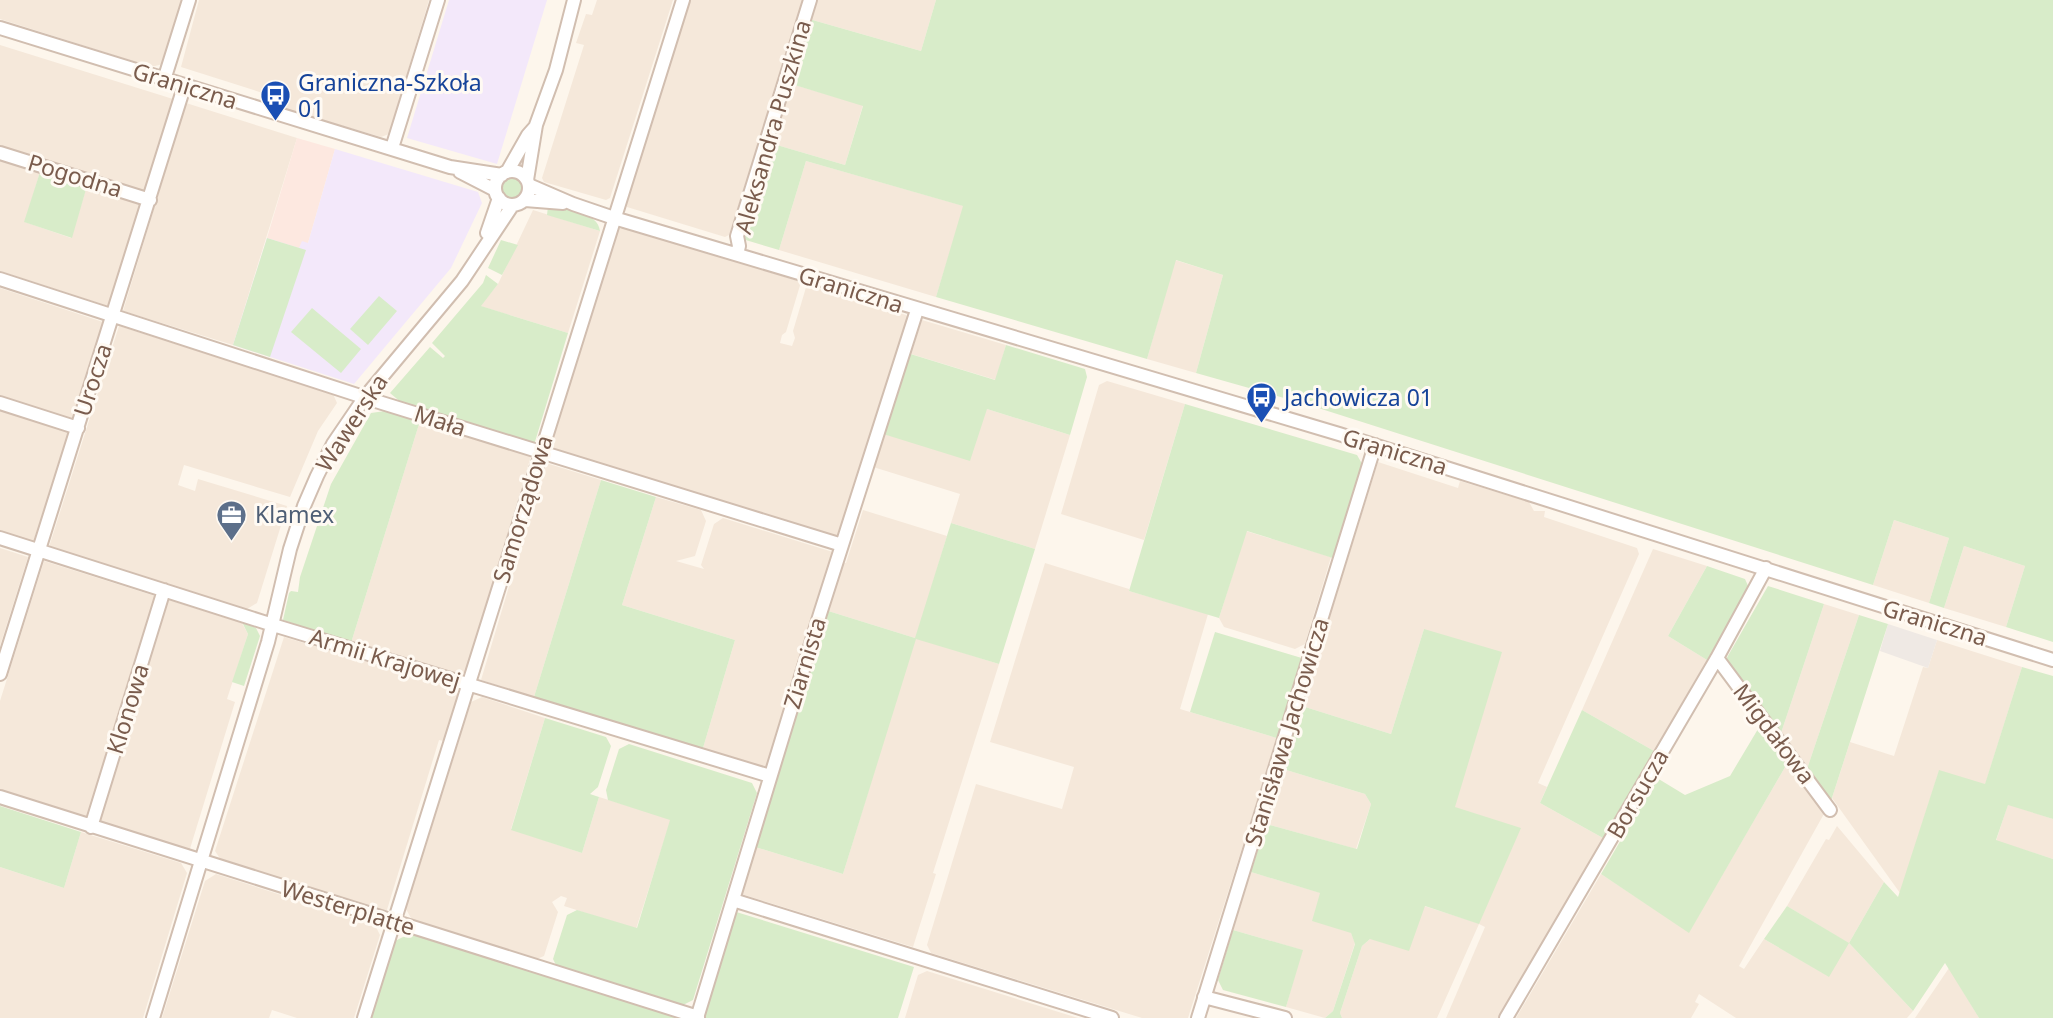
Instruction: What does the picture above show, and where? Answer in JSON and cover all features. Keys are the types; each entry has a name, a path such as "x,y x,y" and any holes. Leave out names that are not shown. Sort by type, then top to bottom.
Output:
{"street":[{"path":"164,80 190,0"},
{"path":"392,148 438,0"},
{"path":"536,125 498,179 497,194 505,204 512,206 525,200 536,125 556,70 574,0"},
{"name":"Samorządowa","path":"364,1018 683,0"},
{"name":"Aleksandra Puszkina","path":"737,254 737,236 810,0"},
{"name":"Graniczna","path":"0,28 450,167 497,194"},
{"name":"Urocza","path":"0,674 184,87"},
{"name":"Pogodna","path":"0,153 150,200"},
{"name":"Graniczna","path":"450,167 504,173"},
{"path":"504,173 519,172 528,182"},
{"name":"Graniczna","path":"528,182 573,204 614,218 1375,445 2053,660"},
{"name":"Wawerska","path":"483,247 497,194"},
{"name":"Graniczna","path":"525,200 573,204"},
{"name":"Wawerska","path":"153,1018 272,625 290,549 304,506 333,444 365,397 462,281 512,206"},
{"name":"Mała","path":"0,279 540,453 842,545"},
{"name":"Ziarnista","path":"697,1018 917,310"},
{"path":"0,403 78,428"},
{"name":"Stanisława Jachowicza","path":"1198,1018 1375,445"},
{"name":"Armii Krajowej","path":"0,538 272,625 771,776"},
{"name":"Borsucza","path":"1506,1018 1717,658 1766,568"},
{"name":"Klonowa","path":"91,827 164,590"},
{"name":"Migdałowa","path":"1717,658 1830,810"},
{"name":"Westerplatte","path":"0,797 697,1018"},
{"path":"733,900 1112,1018"},
{"path":"1204,997 1284,1018"}],"shaded area":[{"path":"0,0 183,0 163,64 148,66 0,19"},
{"path":"199,0 429,0 389,134 381,137 282,108 285,100 181,67"},
{"path":"449,0 547,0 497,164 407,138"},
{"path":"597,0 673,0 610,198 606,200 544,182 542,178 584,45 576,43 586,14 592,15"},
{"path":"690,0 804,0 729,235 725,237 627,207 626,204"},
{"path":"815,0 936,0 921,51 809,19"},
{"path":"0,45 173,99 144,191 0,147"},
{"path":"788,83 863,105 845,165 770,143"},
{"path":"186,103 297,138 233,345 123,311"},
{"path":"297,138 335,149 308,243 299,248 267,238"},
{"path":"335,149 478,192 482,203 451,268 354,384 233,345 267,238 299,248 302,241 308,243"},
{"path":"0,159 40,172 25,222 71,238 87,186 140,203 108,306 0,271"},
{"path":"806,161 964,206 936,297 779,250"},
{"path":"533,210 600,231 568,333 480,306 498,284"},
{"path":"627,228 801,282 780,343 792,346 795,338 793,331 807,284 906,315 909,320 841,540 550,447 615,236 618,229"},
{"path":"1175,260 1223,275 1196,373 1147,359"},
{"path":"0,288 103,322 72,421 0,398"},
{"path":"922,320 1006,345 996,380 911,354"},
{"path":"119,326 333,394 337,403 318,431 290,497 184,465 178,485 195,491 198,479 287,506 257,603 247,609 49,547"},
{"path":"1107,381 1185,404 1144,540 1061,514 1099,385"},
{"path":"0,409 69,431 33,543 0,532"},
{"path":"987,409 1070,435 1035,549 951,523 960,494 870,466 880,433"},
{"path":"420,421 531,456 464,678 351,643"},
{"path":"1378,462 1458,488 1460,481 1529,502 1534,511 1545,511 1544,517 1637,548 1639,554 1538,783 1547,787 1540,803 1603,838 1498,1018 1446,1018 1485,927 1479,924 1437,1018 1342,1018 1340,1013 1362,946 1370,939 1424,906 1478,923 1424,629 1391,734 1302,706"},
{"path":"546,463 601,480 534,697 481,680"},
{"path":"656,497 701,510 706,521 695,556 676,561 704,569 701,565 714,524 723,518 836,553 770,770 703,748 735,640 622,605"},
{"path":"863,510 947,536 916,638 999,664 933,873 936,874 913,947 738,893 752,846 843,874 915,638 825,610 840,562 846,563"},
{"path":"1894,520 1949,538 1929,603 1873,585"},
{"path":"1246,531 1331,557 1305,644 1295,649 1224,627 1219,618"},
{"path":"1964,546 2025,566 2006,627 1944,608"},
{"path":"0,548 28,557 0,646"},
{"path":"1653,549 1707,566 1668,636 1707,660 1654,751 1582,710"},
{"path":"44,561 158,597 89,818 0,790 0,701"},
{"path":"1045,563 1208,614 1180,709 1277,738 1188,1018 1142,1018 931,953 927,945 976,784 1062,809 1074,767 990,742"},
{"path":"166,599 242,623 248,634 227,699 235,702 189,852 96,823"},
{"path":"1824,604 1859,615 1806,772 1780,736"},
{"path":"1888,624 1937,640 1928,668 1880,651"},
{"path":"284,637 460,690 444,741 439,740 386,913 221,860 215,851"},
{"path":"1937,640 2022,667 1985,785 1939,771 1900,893 1832,798 1850,742 1894,756 1923,667 1928,668"},
{"path":"482,697 545,718 511,829 582,853 599,797 671,819 636,929 564,906 567,898 561,896 552,902 558,912 544,956 537,959 412,920 406,909 471,702"},
{"path":"1788,762 1825,812 1739,966 1744,969 1764,939 1828,976 1848,943 1787,906 1826,839 1829,840 1837,826 1884,882 1849,943 1913,1011 1907,1018 1736,1018 1699,994 1695,1002 1699,1004 1691,1018 1516,1018 1601,874 1689,932"},
{"path":"1283,769 1365,794 1371,804 1356,849 1266,824"},
{"path":"2008,804 2053,819 2053,859 1996,841"},
{"path":"81,832 181,863 187,873 143,1018 0,1018 0,867 64,888"},
{"path":"1251,872 1321,893 1351,933 1355,943 1333,1011 1325,1018 1286,1007 1302,950 1233,930"},
{"path":"216,874 375,925 380,935 354,1018 297,1018 272,1010 269,1018 162,1018 205,881"},
{"path":"1949,968 1979,1018 1915,1018"},
{"path":"927,971 1078,1018 905,1018 918,975"}],"green space":[{"path":"936,0 2053,0 2053,642 2006,627 2025,566 1964,546 1944,608 1929,603 1949,538 1894,520 1873,585 1312,406 1196,373 1223,275 1176,260 1147,359 936,297 963,206 806,161 779,250 739,238 770,143 845,165 863,106 788,83 809,19 921,51"},
{"path":"40,172 87,186 72,238 24,222"},
{"path":"513,175 521,179 525,187 521,195 513,199 505,195 501,187 505,179"},
{"path":"548,206 587,215 598,224 600,231 547,215"},
{"path":"267,238 306,250 270,357 233,345"},
{"path":"501,240 518,245 502,275 488,268"},
{"path":"486,275 498,284 481,306 568,333 534,445 403,404 390,393 430,347 443,358 445,356 432,343 483,283"},
{"path":"379,296 397,311 368,345 350,329"},
{"path":"312,308 361,349 341,373 291,332"},
{"path":"1006,345 1085,369 1087,377 1070,435 987,409 970,461 880,433 904,352 995,380"},
{"path":"1185,404 1357,455 1365,469 1336,559 1247,531 1219,618 1129,591"},
{"path":"385,411 420,421 351,643 283,620 289,593 298,592 300,577 331,484 371,413"},
{"path":"601,480 656,497 622,605 735,640 703,748 534,697"},
{"path":"951,523 1035,549 999,664 916,639 843,874 752,846 825,610 915,638"},
{"path":"1707,566 1745,579 1749,588 1707,660 1668,636"},
{"path":"1768,586 1824,604 1780,736 1725,661"},
{"path":"1859,615 1888,624 1830,804 1806,772"},
{"path":"242,622 256,628 260,636 244,686 232,682 248,634"},
{"path":"1424,629 1502,652 1455,807 1521,828 1479,924 1425,906 1409,951 1370,939 1362,946 1340,1013 1342,1018 1325,1018 1333,1011 1355,944 1351,933 1312,921 1320,893 1251,872 1266,824 1357,849 1371,804 1365,794 1283,769 1302,706 1391,734"},
{"path":"1215,632 1305,659 1280,739 1190,712"},
{"path":"2022,667 2053,676 2053,819 2008,805 1996,840 2053,859 2053,1018 1979,1018 1945,963 1913,1011 1849,943 1884,882 1898,897 1939,770 1985,784"},
{"path":"1582,710 1654,751 1603,838 1540,803"},
{"path":"545,718 606,737 611,746 598,787 590,794 599,797 582,853 511,830"},
{"path":"1761,724 1788,762 1689,933 1601,874 1657,778 1685,795 1730,776"},
{"path":"629,744 752,783 757,793 693,1000 683,1005 556,965 553,959 567,915 577,910 637,928 670,820 608,800 606,790 619,749"},
{"path":"0,806 81,832 64,888 0,867"},
{"path":"1787,906 1849,943 1829,977 1764,939"},
{"path":"733,911 914,967 898,1018 703,1018"},
{"path":"1233,930 1303,950 1286,1007 1223,990 1218,980"},
{"path":"411,933 681,1018 370,1018 395,941"}],"place":[{"name":"Graniczna-Szkoła 01","path":"275,123"},
{"name":"Jachowicza 01","path":"1261,425"},
{"name":"Klamex","path":"232,542"}]}
